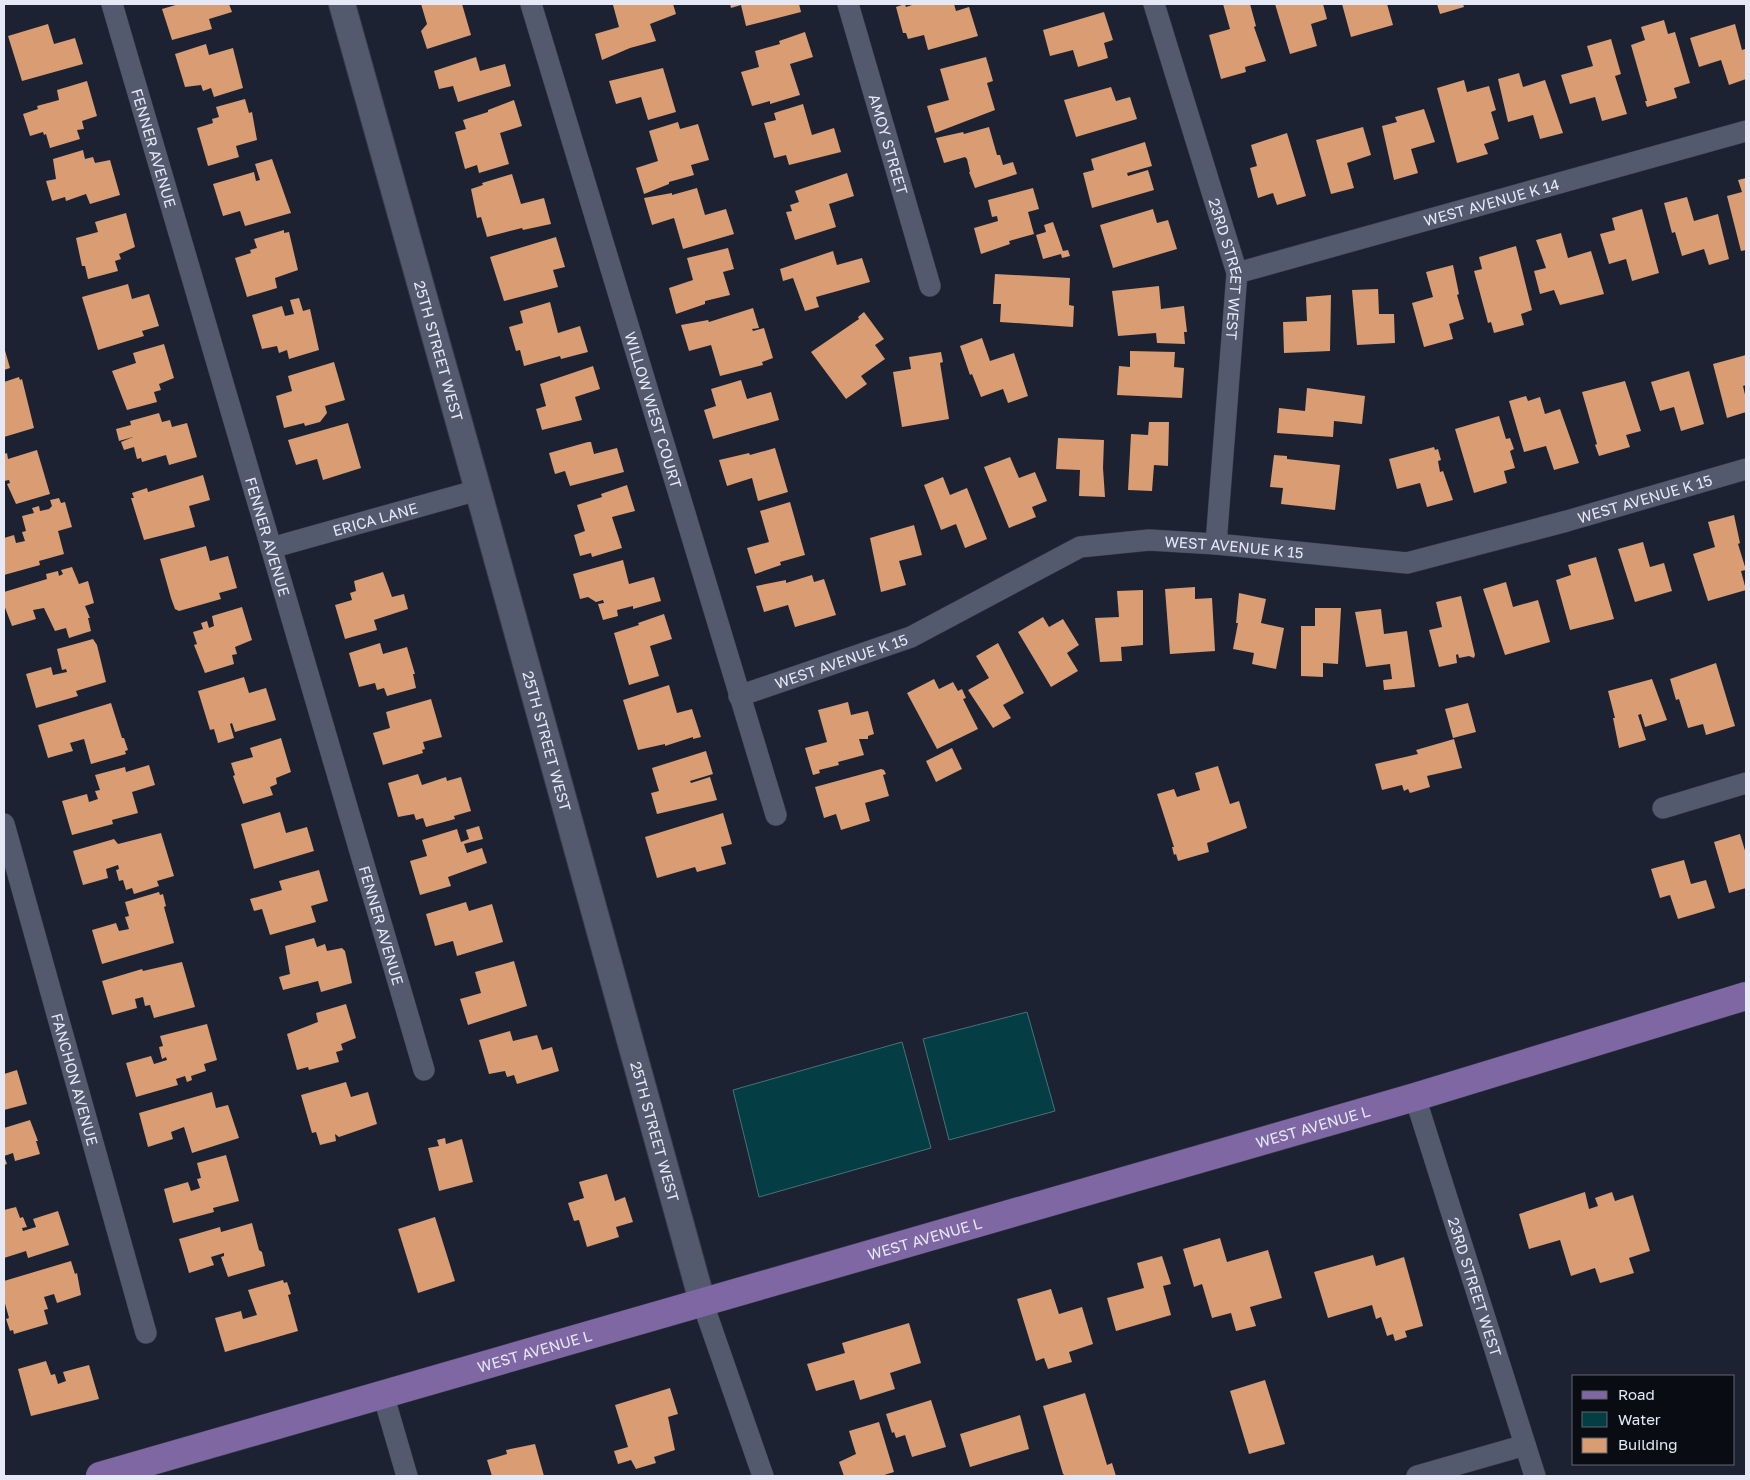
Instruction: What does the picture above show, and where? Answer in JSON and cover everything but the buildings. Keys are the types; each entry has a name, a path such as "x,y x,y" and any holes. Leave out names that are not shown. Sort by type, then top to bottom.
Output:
{"main road":[{"name":"WEST AVENUE L","path":"100,1476 1415,1097 1746,996"}],"street":[{"name":"FENNER AVENUE","path":"112,4 424,1070"},
{"name":"25TH STREET WEST","path":"342,4 702,1301 763,1476"},
{"name":"WILLOW WEST COURT","path":"531,4 776,815"},
{"name":"AMOY STREET","path":"848,4 930,286"},
{"name":"23RD STREET WEST","path":"1154,4 1236,273 1216,544"},
{"name":"WEST AVENUE K 14","path":"1236,273 1746,132"},
{"name":"WEST AVENUE K 15","path":"739,696 911,637 1080,547 1148,540 1216,544 1407,563 1567,522 1746,469"},
{"name":"ERICA LANE","path":"271,548 478,490"},
{"path":"1663,808 1746,783"},
{"name":"FANCHON AVENUE","path":"4,824 146,1333"},
{"name":"23RD STREET WEST","path":"1415,1097 1535,1476"},
{"path":"382,1394 407,1476"},
{"path":"1417,1476 1525,1445"}],"water":[{"path":"1027,1012 1055,1111 949,1140 923,1039"},
{"path":"902,1042 931,1148 759,1197 733,1090"}]}
